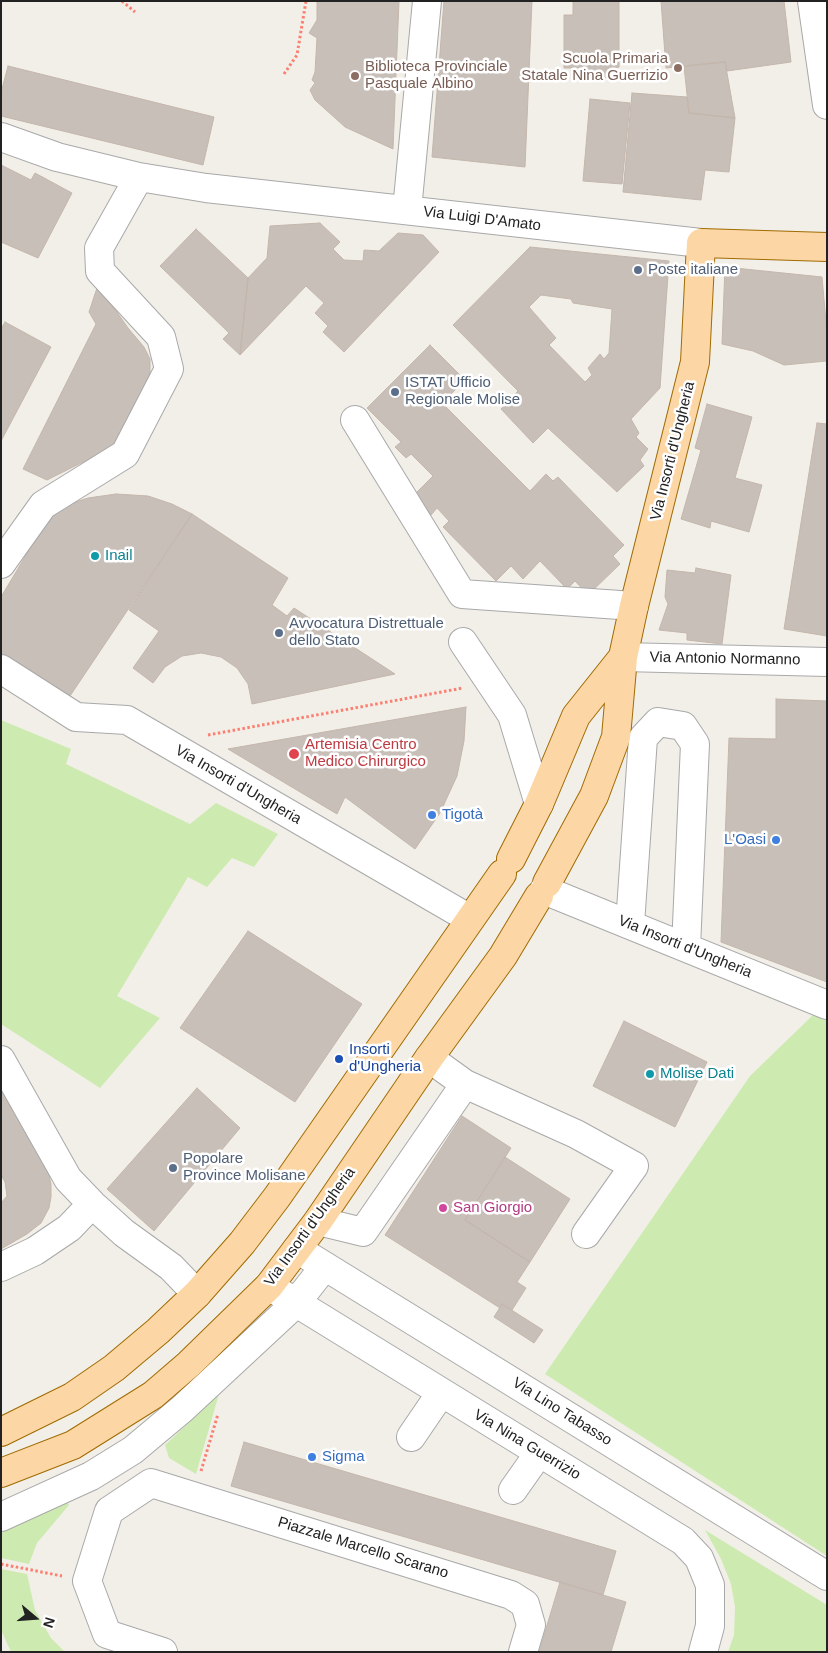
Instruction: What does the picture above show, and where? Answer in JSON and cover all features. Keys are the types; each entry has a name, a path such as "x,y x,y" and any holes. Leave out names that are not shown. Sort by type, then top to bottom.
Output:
{"main road":[{"name":"Via Luigi D'Amato","path":"700,243 827,247"},
{"name":"Via Insorti d'Ungheria","path":"1,1473 73,1445 117,1419 160,1389 189,1364 268,1286 318,1221 429,1058 504,956 543,890 594,796 616,737 624,657 634,606 695,362 700,243"},
{"name":"Via Insorti d'Ungheria","path":"1,1432 72,1397 114,1368 158,1332 197,1294 242,1243 277,1197 506,866 539,804 576,716 624,657"},
{"path":"522,854 536,858 542,862 546,869 543,890 532,900 516,900 504,889 506,866 522,854"}],"street":[{"path":"407,210 427,1"},
{"path":"812,1 825,76 827,105"},
{"name":"Via Luigi D'Amato","path":"1,137 57,157 139,177 206,188 700,243"},
{"path":"1,564 43,505 125,454 169,369 161,337 100,271 99,248 139,177"},
{"path":"355,420 462,594 634,606"},
{"path":"463,642 512,715 539,804"},
{"name":"Via Antonio Normanno","path":"624,657 827,662"},
{"name":"Via Insorti d'Ungheria","path":"1,669 76,717 127,720 470,919"},
{"path":"630,924 643,738 658,722 683,726 695,744 686,947"},
{"path":"616,737 643,738"},
{"name":"Via Insorti d'Ungheria","path":"543,890 827,1005"},
{"path":"429,1058 465,1084 576,1134 634,1166 586,1234"},
{"path":"1,1060 68,1179 124,1233 171,1267 197,1294"},
{"path":"318,1221 363,1232 465,1084"},
{"path":"1,1267 35,1250 69,1228 92,1204"},
{"name":"Via Lino Tabasso","path":"297,1249 827,1576"},
{"path":"1,1517 91,1476 133,1450 182,1409 295,1304 325,1266"},
{"name":"Via Nina Guerrizio","path":"268,1286 683,1541 699,1558 710,1585 710,1626 703,1652"},
{"path":"411,1436 441,1393"},
{"path":"117,1419 150,1482 108,1511 87,1581 107,1634 163,1652"},
{"path":"73,1445 108,1511"},
{"path":"513,1490 539,1453"},
{"name":"Piazzale Marcello Scarano","path":"150,1482 511,1595 525,1604 531,1625 523,1652"}],"path":[{"path":"122,1 135,12"},
{"path":"284,74 298,55 306,1"},
{"path":"166,742 490,683"},
{"path":"194,1496 220,1406"},
{"path":"1,1564 87,1581"}],"green space":[{"path":"1,720 71,749 66,764 190,824 216,803 278,834 254,867 232,858 207,887 188,877 117,996 160,1018 100,1088 1,1024"},
{"path":"813,1015 827,1021 827,1556 545,1374 750,1076"},
{"path":"219,1394 196,1474 169,1458 165,1445"},
{"path":"67,1501 69,1505 37,1543 29,1564 1,1558 1,1533 20,1522"},
{"path":"705,1530 827,1605 827,1652 728,1652 734,1635 735,1607 731,1584 721,1559"},
{"path":"1,1569 27,1574 35,1610 51,1638 65,1652 11,1652 1,1630"}],"building":[{"name":"Biblioteca Provinciale Pasquale Albino","path":"317,1 399,1 393,149 345,127 315,100 310,90 315,83 312,80 315,72 317,38 309,33 317,20"},
{"path":"444,1 532,1 525,167 432,157"},
{"path":"573,1 619,1 619,67 607,69 607,78 586,78 586,68 564,68 564,15 573,15"},
{"path":"661,1 784,1 791,62 727,71 725,62 666,68"},
{"path":"725,62 735,118 689,113 684,66"},
{"path":"8,66 214,117 203,165 1,116 1,93"},
{"path":"632,93 687,97 689,113 735,118 729,172 705,170 701,200 623,192"},
{"path":"590,99 630,103 622,184 583,181"},
{"path":"1,165 31,180 35,173 72,193 38,258 1,242"},
{"path":"320,223 340,242 333,249 344,260 363,261 364,250 379,251 398,233 423,235 439,252 344,352 323,332 328,326 315,313 324,303 306,286 240,355 248,278 267,258 270,226"},
{"path":"196,229 248,278 240,355 223,339 229,333 160,266"},
{"path":"530,247 669,261 660,388 631,419 639,433 636,437 648,449 640,460 644,466 617,492 548,428 533,443 501,409 518,391 453,325","holes":["541,295 571,299 573,303 612,309 609,353 604,359 600,354 588,368 592,375 585,382 549,345 556,338 529,307"]},
{"path":"725,267 822,277 827,333 827,361 784,365 753,351 722,344"},
{"path":"98,285 128,328 144,347 150,359 150,373 146,386 115,446 47,480 23,469 96,324 89,312"},
{"path":"5,322 51,347 1,441 1,329"},
{"path":"430,345 465,380 442,403 530,491 546,474 553,481 558,477 624,545 613,556 620,564 588,595 575,581 567,589 540,561 523,579 511,566 496,581 443,527 449,521 437,508 431,515 413,496 433,476 411,454 406,458 395,447 401,442 367,408"},
{"path":"707,404 752,417 735,478 762,485 749,532 711,521 710,528 681,519 701,450 695,448"},
{"path":"817,423 827,424 827,636 784,629"},
{"name":"Inail","path":"116,494 148,496 172,504 192,514 70,696 1,654 1,597 50,515 67,505 88,498"},
{"path":"192,514 288,578 272,605 287,616 294,608 395,674 252,704 248,684 237,668 221,657 201,653 182,656 165,667 153,683 133,668 159,631 129,610"},
{"path":"696,568 731,575 722,644 687,640 687,633 659,630 668,604 665,597 667,570 695,573"},
{"name":"L'Oasi","path":"776,699 827,701 827,982 721,942 729,738 776,739"},
{"path":"466,707 464,741 457,776 440,813 415,849 345,797 337,814 228,749"},
{"path":"248,931 362,1004 295,1102 180,1028"},
{"name":"Molise Dati","path":"624,1021 707,1062 675,1127 593,1086"},
{"path":"1,1086 48,1171 51,1197 49,1208 41,1223 27,1234 1,1249 1,1203 7,1196 5,1182 1,1175"},
{"path":"197,1088 240,1128 154,1231 107,1189"},
{"path":"462,1116 511,1148 465,1220 530,1262 517,1282 526,1288 512,1310 502,1304 500,1308 385,1235"},
{"path":"505,1157 570,1199 530,1262 465,1220"},
{"path":"502,1304 543,1330 534,1343 494,1317"},
{"path":"244,1442 616,1551 603,1595 231,1486"},
{"path":"560,1582 626,1602 611,1652 539,1652"}],"place":[{"name":"Scuola Primaria Statale Nina Guerrizio","path":"678,68"},
{"name":"Biblioteca Provinciale Pasquale Albino","path":"355,76"},
{"name":"Poste italiane","path":"638,270"},
{"name":"ISTAT Ufficio Regionale Molise","path":"395,392"},
{"name":"Inail","path":"95,556"},
{"name":"Avvocatura Distrettuale dello Stato","path":"279,633"},
{"name":"Artemisia Centro Medico Chirurgico","path":"294,754"},
{"name":"Tigotà","path":"432,815"},
{"name":"L'Oasi","path":"776,840"},
{"name":"Insorti d'Ungheria","path":"339,1059"},
{"name":"Molise Dati","path":"650,1074"},
{"name":"Popolare Province Molisane","path":"173,1168"},
{"name":"San Giorgio","path":"443,1208"},
{"name":"Sigma","path":"312,1457"}]}
